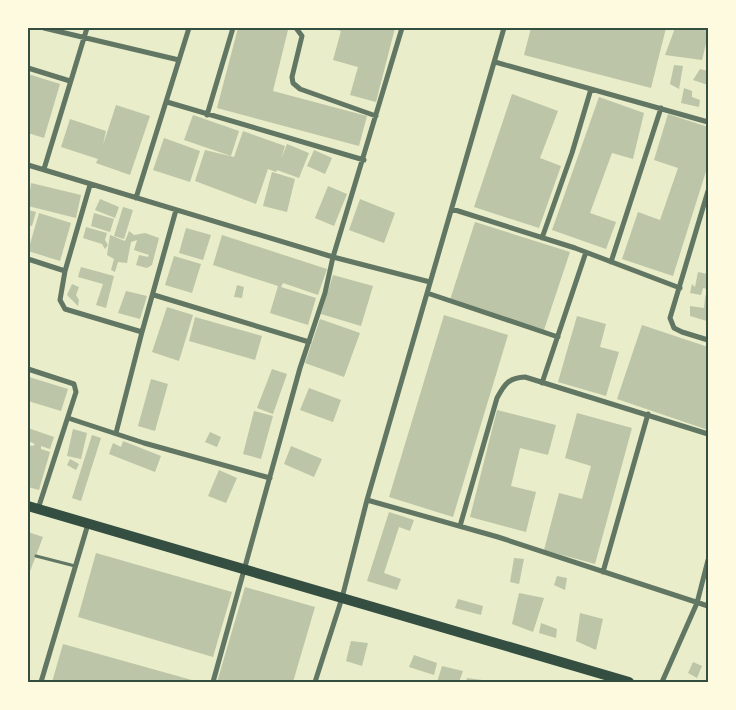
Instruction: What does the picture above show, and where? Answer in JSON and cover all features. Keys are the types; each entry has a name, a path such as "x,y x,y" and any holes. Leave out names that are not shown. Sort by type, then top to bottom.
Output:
{"main road":[{"path":"33,508 629,682"}],"street":[{"path":"44,28 179,60"},
{"path":"44,169 87,28"},
{"path":"136,198 189,28"},
{"path":"207,115 233,28"},
{"path":"296,28 302,36 292,77 293,83 300,89 376,116"},
{"path":"213,682 309,342 325,293 333,257 364,160 402,28"},
{"path":"314,682 342,598 367,500 504,28"},
{"path":"495,62 708,122"},
{"path":"28,68 70,81"},
{"path":"542,238 572,154 591,89"},
{"path":"167,102 364,160"},
{"path":"611,262 661,108"},
{"path":"28,165 333,257 430,282"},
{"path":"90,185 65,270 60,300 65,309 142,332"},
{"path":"708,191 670,318 674,328 708,340"},
{"path":"452,209 586,252 680,288"},
{"path":"116,433 176,210"},
{"path":"542,382 586,252"},
{"path":"28,259 65,270"},
{"path":"427,293 558,337"},
{"path":"154,295 309,342"},
{"path":"28,369 74,384 76,392 68,418 33,508"},
{"path":"460,526 487,426 506,382 514,378 526,377 708,434"},
{"path":"603,572 648,414"},
{"path":"68,418 270,478"},
{"path":"367,500 460,526 708,606"},
{"path":"41,682 88,524"},
{"path":"662,682 696,603 708,560"}],"lane":[{"path":"36,556 75,566"}],"building":[{"path":"238,28 278,28 288,30 273,91 367,116 359,146 217,108"},
{"path":"330,28 395,28 376,102 350,95 358,67 333,60 341,31"},
{"path":"531,28 666,28 651,88 524,55"},
{"path":"675,28 696,28 708,31 708,45 706,44 702,60 665,55"},
{"path":"674,65 683,66 679,89 670,84"},
{"path":"700,69 708,71 708,85 693,80"},
{"path":"28,74 60,84 44,138 28,133"},
{"path":"684,88 692,91 692,97 700,100 699,107 681,103"},
{"path":"512,94 558,111 540,158 561,166 539,228 474,207"},
{"path":"599,97 644,113 633,159 612,153 590,213 616,222 606,249 552,230"},
{"path":"116,105 150,116 130,175 96,163 98,159 61,147 70,119 106,131 103,145"},
{"path":"668,114 708,127 708,165 673,276 622,259 638,212 660,220 678,168 654,160"},
{"path":"193,115 239,131 231,156 184,140"},
{"path":"243,131 285,146 281,159 287,144 309,153 299,178 277,170 276,172 268,169 256,204 195,181 205,150 234,157"},
{"path":"164,138 200,151 190,182 153,170"},
{"path":"314,150 332,158 325,174 307,166"},
{"path":"272,172 295,179 287,212 263,206"},
{"path":"31,183 81,195 76,218 28,206"},
{"path":"328,186 347,194 334,226 315,218"},
{"path":"100,199 119,207 115,218 95,210"},
{"path":"360,199 395,213 384,243 349,230"},
{"path":"123,207 133,210 124,239 114,236"},
{"path":"28,210 36,212 32,226 28,225"},
{"path":"39,213 71,223 60,261 28,251"},
{"path":"94,213 114,219 110,232 91,226"},
{"path":"475,222 570,252 544,330 450,300"},
{"path":"86,227 107,233 105,240 108,245 105,249 102,244 83,238"},
{"path":"186,228 211,235 203,260 179,253"},
{"path":"129,231 134,235 145,233 159,238 152,265 147,268 136,265 139,255 148,257 149,255 134,250 137,240 131,242 127,263 118,262 115,272 111,270 114,259 107,255 110,235 125,241"},
{"path":"222,235 327,269 318,295 283,283 281,287 316,298 308,325 270,313 278,286 213,265"},
{"path":"174,256 201,264 192,293 165,285"},
{"path":"81,267 114,276 106,308 96,305 103,284 78,277"},
{"path":"698,272 708,274 708,299 705,298 707,289 703,288 701,295 690,293 692,284 695,287"},
{"path":"333,275 373,286 361,326 321,314"},
{"path":"72,284 79,287 76,295 79,300 78,306 67,295"},
{"path":"237,285 244,287 242,298 234,297"},
{"path":"126,291 147,296 140,319 118,313"},
{"path":"705,298 708,301 707,321 690,316 690,306 704,308"},
{"path":"167,307 193,315 179,361 152,352"},
{"path":"444,315 508,335 453,517 389,497"},
{"path":"577,316 606,324 600,347 619,352 606,396 558,382"},
{"path":"195,317 262,336 255,360 189,341"},
{"path":"320,319 360,333 344,377 305,363"},
{"path":"642,325 708,347 708,430 617,399"},
{"path":"272,369 287,374 273,414 257,408"},
{"path":"29,377 68,389 61,411 28,401"},
{"path":"151,379 168,384 155,431 138,426"},
{"path":"309,388 341,400 333,422 300,410"},
{"path":"497,410 556,425 548,455 520,448 511,486 536,492 526,532 470,517"},
{"path":"254,411 273,416 261,459 243,454"},
{"path":"577,413 632,428 595,564 544,550 559,493 582,499 591,466 565,458"},
{"path":"28,428 54,437 50,449 41,446 41,449 50,452 39,490 28,487 28,445 33,446 35,444 28,441"},
{"path":"73,429 87,433 81,459 67,456"},
{"path":"210,432 221,437 217,447 205,442"},
{"path":"92,435 101,438 81,501 72,498"},
{"path":"123,441 161,456 155,472 109,454 113,443 121,447"},
{"path":"291,446 322,459 314,477 284,464"},
{"path":"70,459 79,464 76,470 67,465"},
{"path":"219,470 237,478 226,503 208,496"},
{"path":"389,512 414,520 410,531 399,527 384,573 401,579 397,590 367,581"},
{"path":"28,532 43,537 29,574 28,573"},
{"path":"96,553 232,592 213,657 78,617"},
{"path":"514,558 524,559 519,584 510,582"},
{"path":"557,576 567,578 565,590 554,585"},
{"path":"245,587 315,607 293,682 217,682"},
{"path":"519,593 544,598 533,632 512,624"},
{"path":"458,599 483,606 481,615 455,608"},
{"path":"580,613 603,619 596,650 576,641"},
{"path":"541,623 557,629 556,638 539,633"},
{"path":"351,641 368,643 362,666 346,661"},
{"path":"63,644 199,682 52,682"},
{"path":"414,655 437,663 434,675 409,667"},
{"path":"693,662 702,666 697,678 688,673"},
{"path":"442,666 463,671 459,682 437,682"},
{"path":"467,678 490,681 490,682 466,682"}]}
